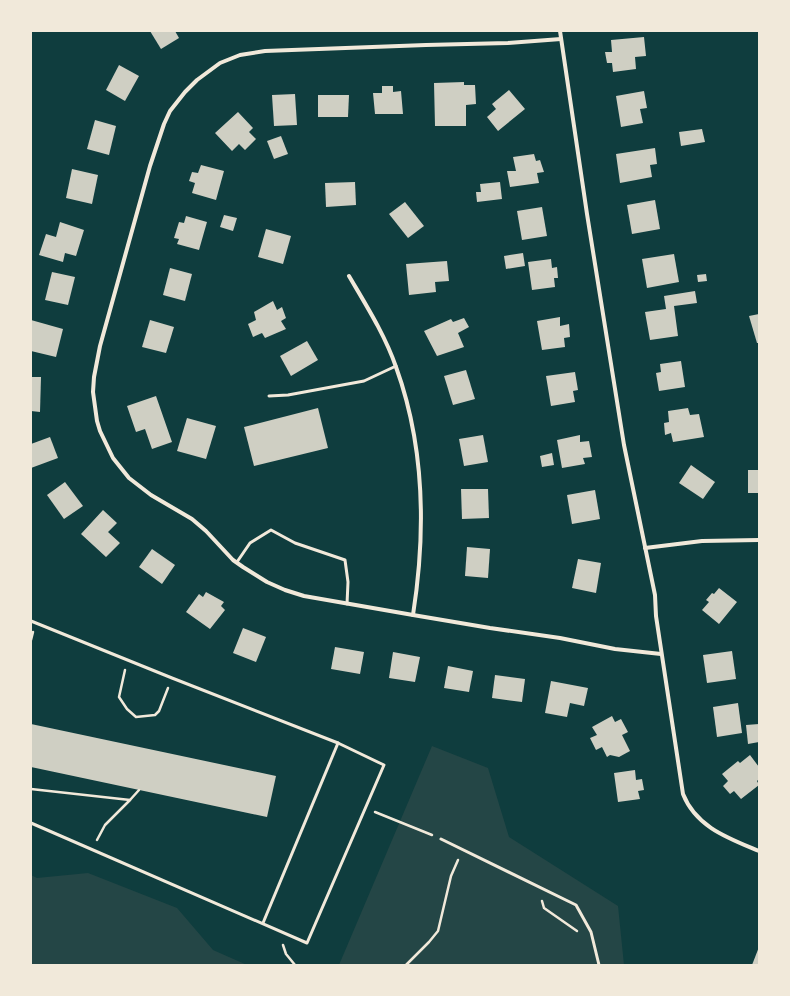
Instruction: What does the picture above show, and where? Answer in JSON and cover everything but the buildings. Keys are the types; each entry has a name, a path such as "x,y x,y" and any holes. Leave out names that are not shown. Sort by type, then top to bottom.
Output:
{"street":[{"path":"560,31 586,214 623,438 655,595 661,654 683,794 687,804 704,824 719,833 759,851"},
{"path":"561,39 508,43 265,50 240,55 220,63 197,80 170,111 150,166 100,346 94,377 93,392 97,421 100,431 113,458 129,478 151,495 192,519 237,562 267,582 285,590 304,596 347,604 560,638 615,649 661,654"},
{"path":"349,276 376,321 396,366 412,422 422,495 421,545 418,584 413,615"},
{"path":"645,548 702,541 759,540"}],"lane":[{"path":"269,396 288,395 364,381 396,366"},
{"path":"237,562 250,543 271,530 295,543 345,560 348,582 347,604"},
{"path":"31,621 338,743 384,765 307,943 31,822"},
{"path":"263,923 338,743"},
{"path":"441,839 576,905 591,932 599,965"}],"path":[{"path":"127,660 119,697 136,717 155,715 159,711 172,678"},
{"path":"31,789 130,800"},
{"path":"92,849 105,825 139,790"},
{"path":"366,808 419,830"},
{"path":"406,965 438,931 451,876 463,849"},
{"path":"538,886 544,908 578,932 580,937"},
{"path":"283,932 282,944 286,954 296,965"}],"shaded area":[{"path":"432,746 488,768 509,837 618,906 624,965 339,965"},
{"path":"88,873 177,908 213,950 247,965 31,965 31,875 37,878"}]}
